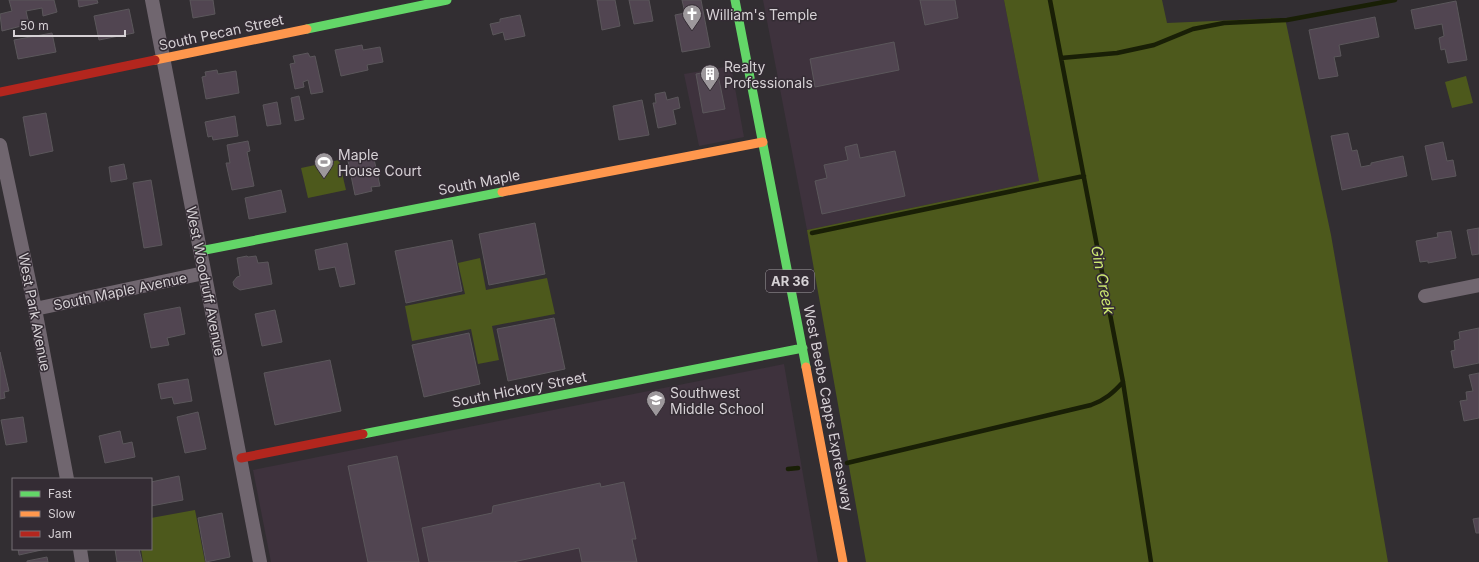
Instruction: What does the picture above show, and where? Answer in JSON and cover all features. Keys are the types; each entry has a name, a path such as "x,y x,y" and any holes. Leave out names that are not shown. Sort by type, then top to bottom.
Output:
{"street":[{"name":"West Woodruff Avenue","path":"152,0 260,562"},
{"name":"South Pecan Street","path":"0,92 447,0"},
{"name":"West Beebe Capps Expressway","path":"735,0 843,562"},
{"name":"South Maple","path":"200,251 763,142"},
{"name":"West Park Avenue","path":"0,145 35,309 67,478"},
{"name":"South Maple Avenue","path":"35,309 204,272"},
{"path":"1425,296 1479,286"},
{"name":"South Hickory Street","path":"241,458 803,348"},
{"path":"80,550 82,562"}],"shaded area":[{"path":"763,0 1004,0 1039,181 807,230"},
{"path":"731,66 744,137 699,146 684,74"},
{"name":"Southwest Middle School","path":"784,364 818,562 271,562 253,470"}],"green space":[{"path":"1004,0 1162,0 1167,23 1285,18 1331,235 1388,562 866,562 807,230 1039,181"},
{"path":"1466,76 1473,103 1452,108 1445,82"},
{"name":"Maple House Court","path":"339,160 346,190 308,198 301,168"},
{"path":"480,258 486,290 547,278 555,314 492,326 499,360 478,364 471,329 412,341 405,306 465,294 458,263"},
{"path":"195,510 205,562 143,562 141,550 152,550 152,518"}],"building":[{"path":"9,0 54,0 57,12 43,16 42,8 26,11 29,24 2,31 0,14 12,11"},
{"path":"78,0 97,0 98,3 79,7"},
{"path":"190,0 213,0 215,14 193,18"},
{"path":"597,0 615,0 620,26 602,30"},
{"path":"629,0 649,0 653,21 634,24"},
{"name":"William's Temple","path":"682,0 701,0 710,47 682,52 675,15 685,13"},
{"path":"920,0 955,0 958,18 925,25"},
{"path":"1456,1 1467,60 1448,63 1445,49 1441,50 1439,38 1444,36 1442,24 1415,29 1411,10"},
{"path":"129,9 134,33 99,40 94,16"},
{"path":"520,15 525,36 505,40 503,32 493,35 490,24 500,22 500,19"},
{"path":"1375,17 1379,37 1339,45 1341,56 1334,57 1338,76 1319,79 1309,30"},
{"path":"52,33 56,52 18,59 14,40"},
{"path":"894,42 899,70 815,87 810,59"},
{"path":"362,45 363,50 380,47 383,62 367,65 368,70 341,76 335,50"},
{"path":"308,53 310,57 315,56 323,92 311,94 308,80 303,82 304,87 295,89 290,64 295,63 293,56"},
{"path":"217,70 218,74 236,71 239,93 206,99 202,77 206,76 205,72"},
{"name":"Realty Professionals","path":"717,70 725,109 703,113 696,74"},
{"path":"665,92 667,100 678,97 680,108 673,110 676,124 658,128 653,103 656,103 655,94"},
{"path":"299,96 304,119 295,121 291,98"},
{"path":"642,100 649,135 619,140 613,106"},
{"path":"277,102 281,124 267,126 263,105"},
{"path":"46,113 53,151 30,156 23,117"},
{"path":"235,116 238,136 213,140 212,136 208,137 205,122"},
{"path":"1348,133 1352,151 1357,150 1361,167 1371,165 1371,163 1403,156 1407,176 1342,190 1331,136"},
{"path":"248,141 250,151 247,152 254,186 232,190 226,163 230,163 227,145"},
{"path":"1443,142 1447,161 1453,160 1456,176 1432,180 1425,146"},
{"path":"857,144 860,158 895,151 905,196 822,214 815,181 827,178 824,165 848,160 845,147"},
{"path":"362,158 363,161 374,159 380,186 371,187 372,191 355,195 348,161"},
{"path":"124,164 127,179 111,182 109,167"},
{"path":"151,180 162,245 144,248 133,183"},
{"path":"281,190 286,212 249,219 245,198"},
{"path":"535,223 545,274 489,285 479,234"},
{"path":"1479,228 1479,254 1472,255 1467,230"},
{"path":"1451,231 1456,258 1428,263 1428,261 1420,262 1416,241 1438,237 1437,233"},
{"path":"452,240 462,291 406,303 395,251"},
{"path":"347,243 355,284 340,287 335,267 319,270 315,250"},
{"path":"256,256 258,263 268,262 272,284 240,290 234,286 233,282 240,276 237,258"},
{"path":"180,307 185,334 167,338 169,345 151,348 144,314"},
{"path":"275,310 282,342 262,346 255,314"},
{"path":"554,318 565,369 508,381 497,329"},
{"path":"1479,328 1479,363 1454,368 1451,351 1455,350 1454,341 1460,339 1459,332"},
{"path":"469,333 480,384 424,397 412,345"},
{"path":"0,352 9,391 4,392 5,398 0,399"},
{"path":"330,360 341,411 275,425 264,373"},
{"path":"1479,373 1479,418 1464,421 1460,401 1467,400 1466,392 1473,391 1469,375"},
{"path":"188,379 192,401 174,404 172,397 161,399 158,384"},
{"path":"198,412 206,449 185,453 177,417"},
{"path":"23,417 27,442 6,445 1,420"},
{"path":"120,431 123,444 132,442 135,457 105,463 99,436"},
{"path":"397,456 419,562 368,562 348,466"},
{"path":"179,476 183,500 152,506 152,482"},
{"path":"624,482 636,539 632,539 637,562 582,562 579,548 513,562 429,562 422,528 492,513 493,506 600,483 601,487"},
{"path":"222,513 230,557 206,562 198,518"},
{"path":"1479,518 1479,533 1476,533 1473,519"},
{"path":"18,550 42,550 19,555"},
{"path":"115,550 139,550 142,562 117,562"},
{"path":"47,557 48,562 27,562 27,561"}],"waterway":[{"name":"Gin Creek","path":"1050,0 1123,382 1151,562"},
{"path":"1061,58 1117,53 1154,45 1193,29 1224,23 1287,20 1395,0"},
{"path":"812,233 1084,176"},
{"path":"847,463 1091,405 1108,396 1123,382"},
{"path":"788,469 798,468"}],"traffic: fast":[{"path":"307,29 447,0"},
{"path":"735,0 806,367"},
{"path":"200,251 502,192"},
{"path":"363,434 803,348"}],"traffic: slow":[{"path":"155,60 307,29"},
{"path":"502,192 763,142"},
{"path":"806,367 843,562"}],"traffic: jam":[{"path":"0,92 155,60"},
{"path":"241,458 363,434"}],"place":[{"name":"William's Temple","path":"692,31"},
{"name":"Realty Professionals","path":"710,91"},
{"name":"Maple House Court","path":"324,179"},
{"name":"Southwest Middle School","path":"656,417"}]}
